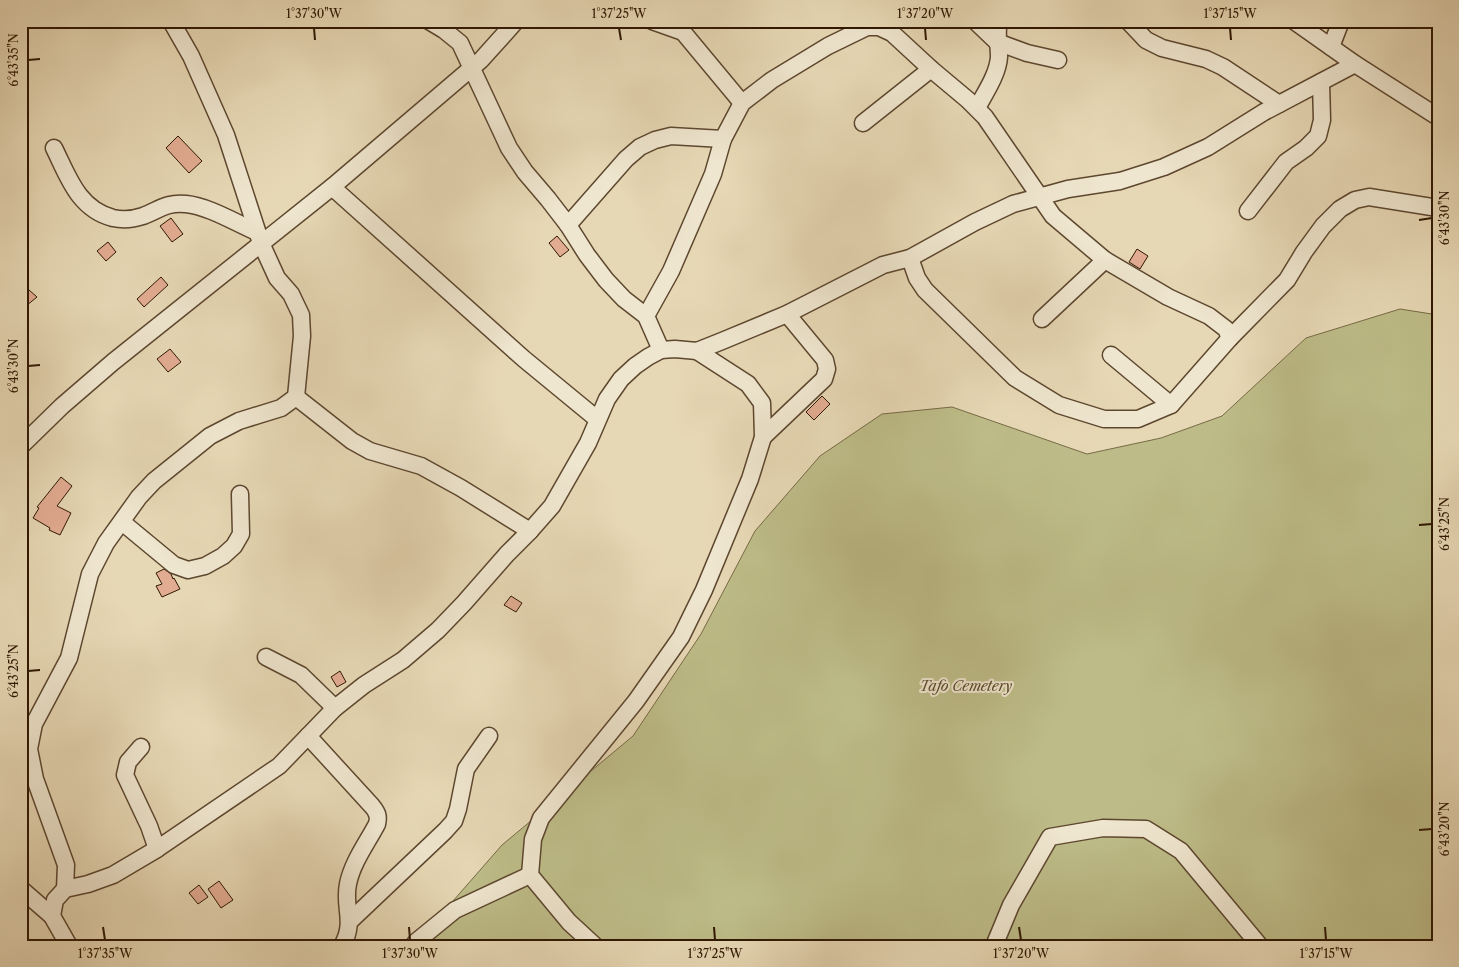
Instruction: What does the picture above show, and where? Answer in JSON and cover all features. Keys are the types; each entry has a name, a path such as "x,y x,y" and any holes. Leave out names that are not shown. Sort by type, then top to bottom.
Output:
{"street":[{"path":"65,889 66,865 35,779 29,749 34,724 68,658 90,574 106,543 139,497 154,481 210,436 239,421 280,408 296,397 302,336 301,315 291,294 277,278 259,237 226,135 191,56 171,21"},
{"path":"429,21 460,43 509,148 525,172 568,225 586,255 606,280 624,299 646,316 661,350"},
{"path":"21,446 62,406 259,237 332,186 480,60 516,21"},
{"path":"652,21 683,32 742,103"},
{"path":"975,21 997,42 1027,53 1058,60"},
{"path":"977,108 995,71 999,58 997,42 999,21"},
{"path":"1128,21 1146,40 1162,48 1206,59 1223,67 1279,104"},
{"path":"1294,21 1355,64 1438,117"},
{"path":"1331,47 1341,21"},
{"path":"646,316 671,271 713,174 723,140 742,103 772,80 828,46 867,27 879,27 892,33 931,70 977,108 1053,216 1104,260 1168,297 1208,316 1226,329 1230,338"},
{"path":"52,916 55,900 65,889 88,884 113,874 157,849 279,766 334,708 364,684 403,660 438,630 464,604 552,506 588,443 607,399 621,379 648,356 661,350 697,351 787,314 883,265 910,258 975,222 1013,204 1068,189 1120,181 1164,167 1208,147 1279,104 1355,64"},
{"path":"864,122 931,70"},
{"path":"1248,211 1286,162 1306,148 1318,136 1322,120 1321,82"},
{"path":"568,225 626,159 640,147 670,136 723,140"},
{"path":"54,148 75,191 92,209 104,216 130,219 143,216 171,204 188,204 207,209 259,237"},
{"path":"332,186 524,359 597,420"},
{"path":"910,258 917,278 925,290 1015,378 1058,406 1104,419 1138,419 1171,405 1230,338 1287,280 1304,252 1340,209 1355,200 1369,196 1438,208"},
{"path":"1042,319 1104,260"},
{"path":"763,437 824,379 827,369 825,360 787,314"},
{"path":"596,946 569,922 530,875 532,839 542,818 636,701 681,637 704,590 750,479 763,437 762,403 748,384 697,351"},
{"path":"1111,355 1171,405"},
{"path":"296,397 370,451 421,466 461,488 530,531"},
{"path":"122,522 174,565 188,570 205,566 223,556 234,546 242,534 240,494"},
{"path":"266,657 301,675 334,708"},
{"path":"308,736 372,806 377,812 378,817 377,824 350,875 347,887 350,921 348,933 342,946"},
{"path":"350,921 454,821 466,769 489,736"},
{"path":"141,747 128,762 125,774 149,826 157,849"},
{"path":"994,946 1011,905 1050,837 1103,828 1146,829 1181,851 1260,946"},
{"path":"413,946 455,910 530,875"},
{"path":"21,889 52,916 69,946"}],"green space":[{"name":"Tafo Cemetery","path":"1400,309 1438,315 1438,946 421,946 432,925 502,845 633,736 701,634 755,531 820,456 882,414 952,407 1087,454 1161,438 1222,416 1306,338"}],"building":[{"path":"178,136 202,161 189,173 166,148"},
{"path":"171,218 183,234 172,242 160,226"},
{"path":"557,236 569,250 560,257 549,243"},
{"path":"108,242 116,252 106,261 97,251"},
{"path":"1137,249 1148,256 1140,269 1129,262"},
{"path":"161,277 168,285 144,307 137,299"},
{"path":"29,290 37,297 21,310 21,298"},
{"path":"170,349 181,362 168,372 157,359"},
{"path":"822,396 830,404 814,420 806,412"},
{"path":"61,477 72,486 57,506 71,513 60,535 49,530 50,528 33,518 39,508 37,507"},
{"path":"164,569 171,574 180,589 162,597 156,586 162,584 156,573"},
{"path":"511,596 522,603 516,612 504,605"},
{"path":"340,671 346,682 337,687 331,677"},
{"path":"219,881 233,900 221,908 208,889"},
{"path":"199,885 208,897 198,904 189,893"}]}
